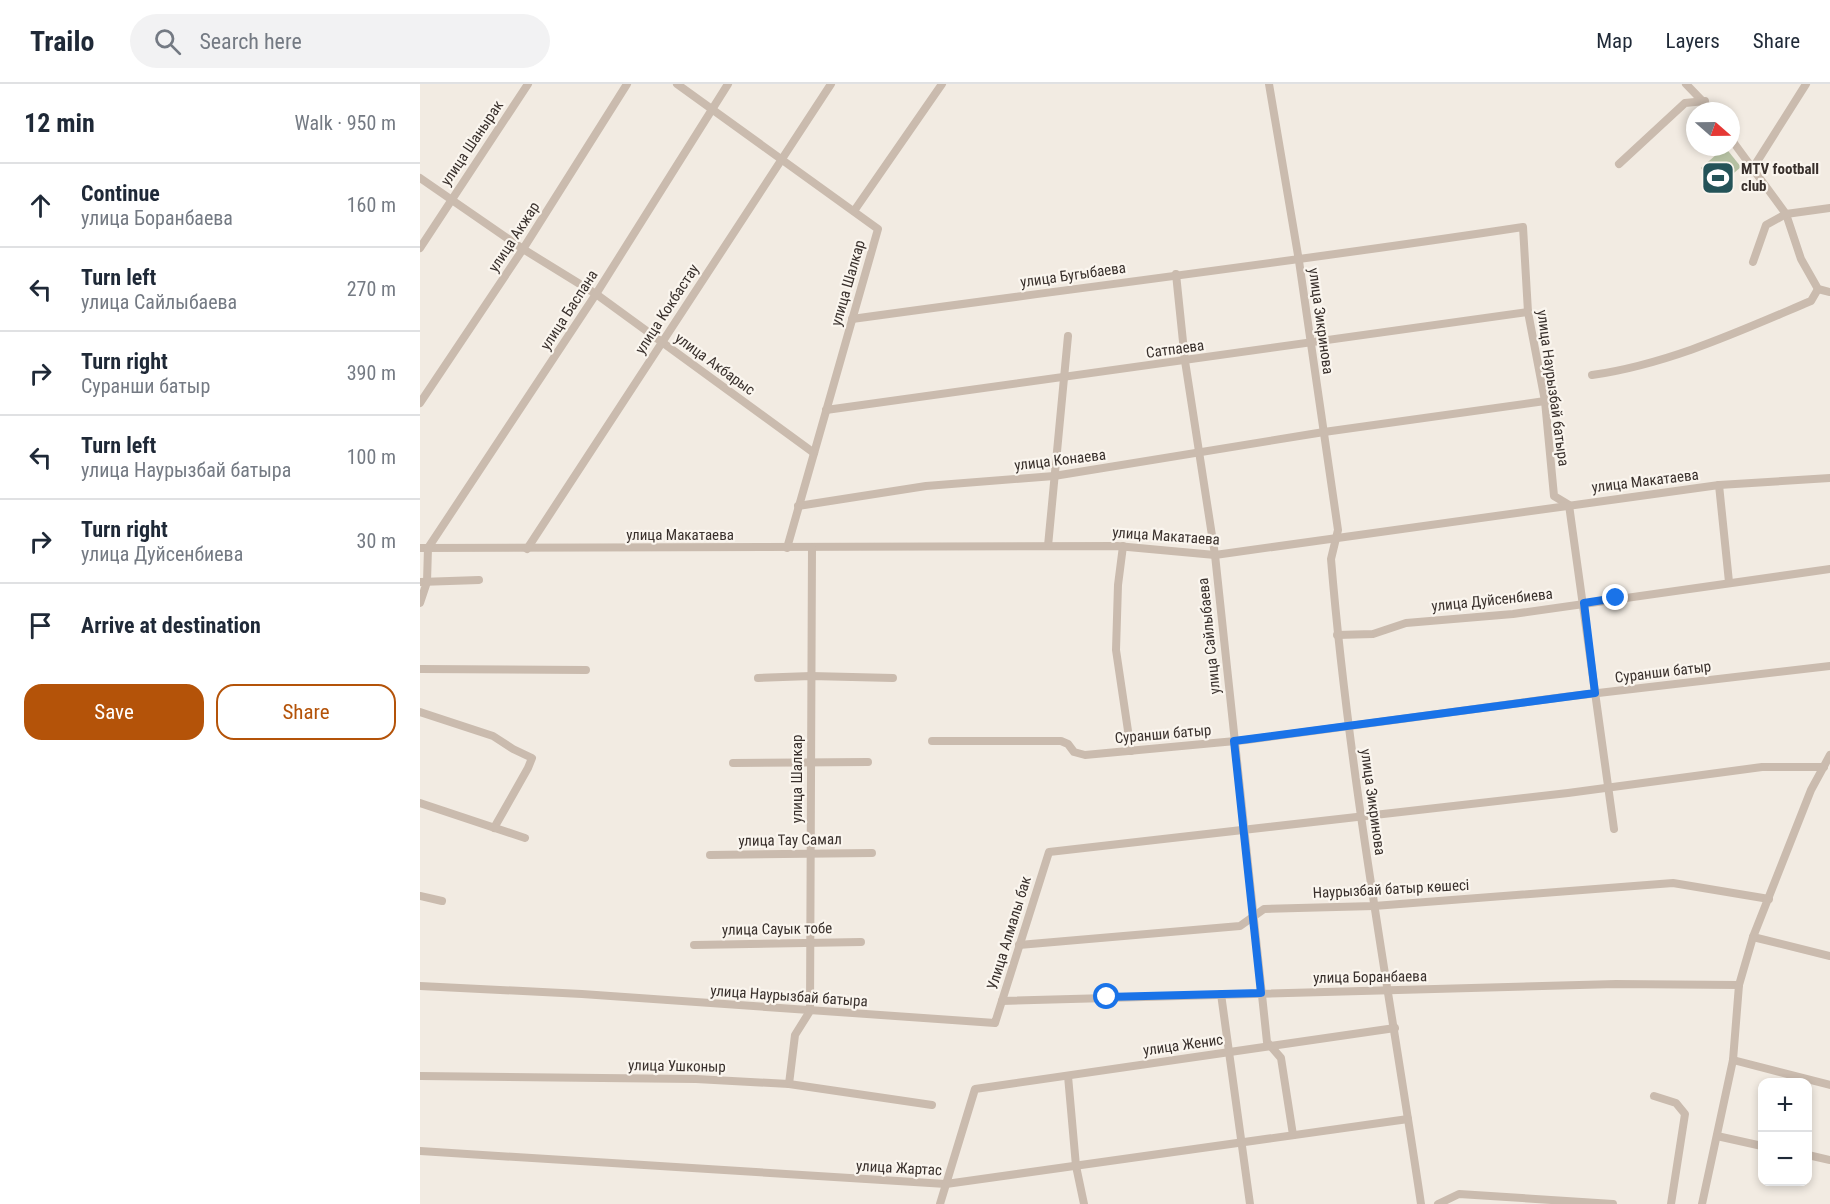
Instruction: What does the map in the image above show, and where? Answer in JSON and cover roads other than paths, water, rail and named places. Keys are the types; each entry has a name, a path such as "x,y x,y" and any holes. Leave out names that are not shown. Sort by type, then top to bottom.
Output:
{"street":[{"name":"улица Шанырак","path":"420,248 528,84"},
{"name":"улица Акжар","path":"420,403 523,249 627,84"},
{"name":"улица Шалкар","path":"677,84 878,229 786,548"},
{"name":"улица Баспана","path":"424,548 596,294 728,84"},
{"name":"улица Кокбастау","path":"527,549 831,84"},
{"path":"854,212 942,84"},
{"name":"улица Зикринова","path":"1269,84 1299,261 1338,531 1331,559 1337,635 1359,817 1389,990 1421,1204"},
{"path":"1686,84 1706,101"},
{"path":"1753,168 1806,84"},
{"path":"1619,164 1685,103 1706,101"},
{"path":"1740,151 1786,214 1801,259 1818,289 1830,292"},
{"name":"улица Акбарыс","path":"420,178 523,249 596,294 814,453"},
{"path":"1753,262 1766,225 1786,214 1830,208"},
{"name":"улица Бугыбаева","path":"852,319 1176,274 1299,261 1523,227"},
{"name":"улица Наурызбай батыра","path":"1523,227 1528,312 1545,401 1554,496 1569,504 1614,829"},
{"name":"улица Сайлыбаева","path":"1176,274 1185,361 1215,555 1267,1042 1281,1058 1293,1135"},
{"path":"1592,375 1622,371 1698,348 1811,302 1818,289"},
{"name":"Сатпаева","path":"826,410 1528,312"},
{"path":"1048,546 1068,336"},
{"name":"улица Конаева","path":"798,506 926,486 1054,476 1324,432 1545,401"},
{"name":"улица Макатаева","path":"424,548 1123,546 1215,555 1569,504 1719,485 1830,478"},
{"path":"1719,485 1729,582"},
{"path":"1123,546 1118,585 1116,650 1131,751"},
{"name":"улица Шалкар","path":"810,1011 812,547"},
{"path":"420,603 424,548"},
{"name":"улица Дуйсенбиева","path":"1337,635 1373,634 1406,623 1513,614 1729,582 1830,570"},
{"path":"423,582 479,580"},
{"name":"Суранши батыр","path":"932,741 1053,740 1065,742 1074,752 1080,754 1131,751 1234,741 1595,693 1830,666"},
{"path":"420,669 586,670"},
{"path":"758,678 811,676 893,678"},
{"path":"420,712 493,736 532,758 494,828"},
{"path":"1702,1204 1733,1060 1739,985 1753,937 1811,790 1830,754"},
{"path":"733,763 868,762"},
{"path":"1245,830 1762,767 1824,767"},
{"path":"420,802 525,838"},
{"name":"Улица Алмалы бак","path":"995,1023 1048,852 1245,830"},
{"name":"улица Тау Самал","path":"710,855 872,853"},
{"name":"Наурызбай батыр көшесі","path":"1019,945 1240,926 1264,909 1374,906 1672,883 1769,899"},
{"path":"420,896 442,902"},
{"path":"1753,937 1830,956"},
{"name":"улица Сауык тобе","path":"694,945 861,942"},
{"name":"улица Боранбаева","path":"1002,1001 1616,984 1739,985"},
{"name":"улица Наурызбай батыра","path":"420,986 582,994 995,1023"},
{"path":"1221,994 1250,1204"},
{"path":"789,1084 795,1035 810,1011"},
{"name":"улица Женис","path":"946,1184 975,1089 1395,1028"},
{"path":"1733,1060 1830,1085"},
{"name":"улица Ушконыр","path":"420,1076 696,1079 789,1084 932,1105"},
{"path":"1068,1076 1077,1166 1084,1204"},
{"path":"1654,1096 1676,1103 1685,1114 1671,1204"},
{"name":"улица Жартас","path":"420,1151 946,1184 1408,1119"},
{"path":"1717,1136 1758,1145"},
{"path":"1812,1156 1830,1160"},
{"path":"940,1204 946,1184"},
{"path":"1438,1204 1459,1194 1613,1204"}],"place":[{"name":"MTV football club","path":"1718,178"}]}
